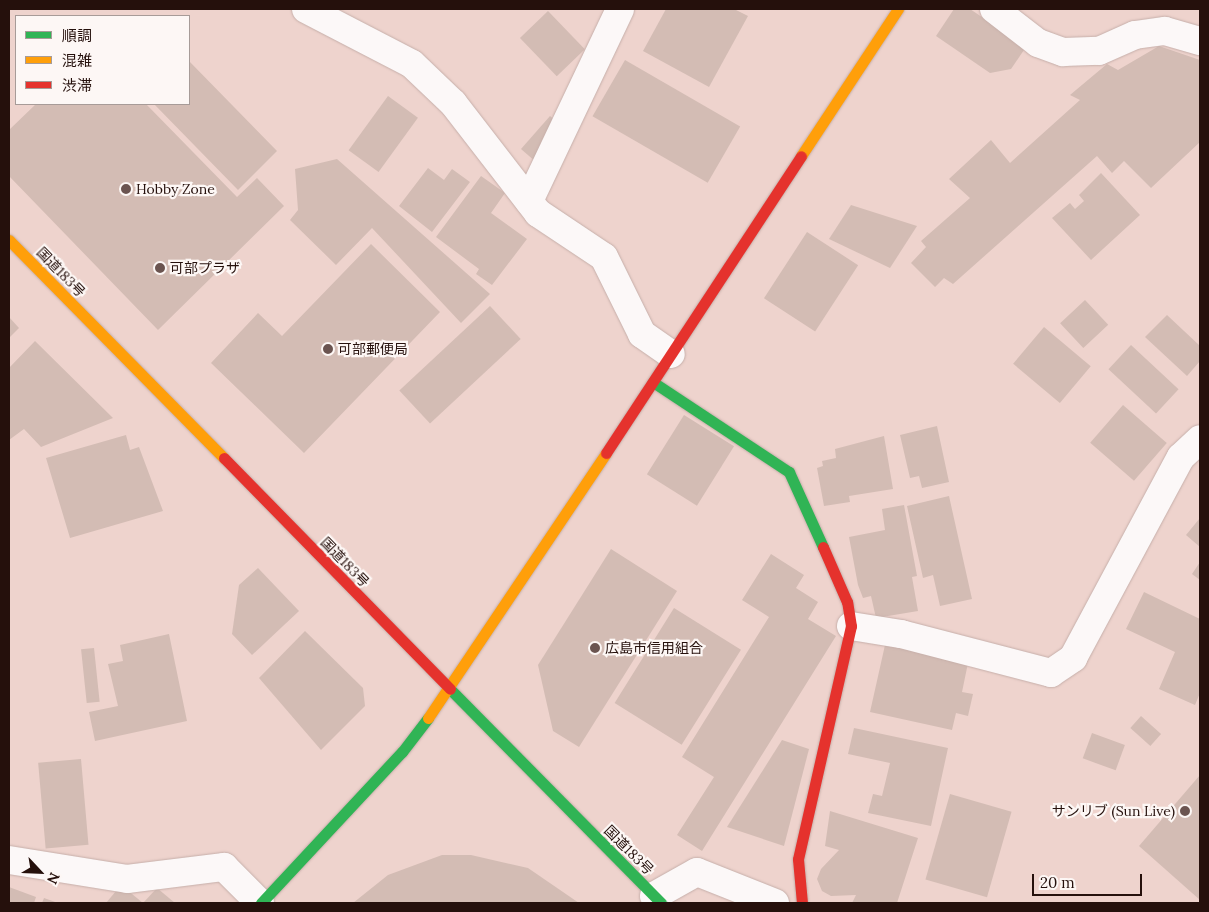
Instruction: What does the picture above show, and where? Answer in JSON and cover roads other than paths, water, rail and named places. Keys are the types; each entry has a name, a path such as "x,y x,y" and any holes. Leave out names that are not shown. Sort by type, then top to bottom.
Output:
{"main road":[{"path":"261,903 402,752 449,690 898,9"},
{"name":"国道183号","path":"9,240 657,900"},
{"path":"653,382 789,472 847,602 851,626 798,859 802,903"}],"street":[{"path":"306,9 412,64 453,103 538,213 604,258 642,334 671,354"},
{"path":"529,202 620,9"},
{"path":"994,9 1038,43 1063,52 1099,51 1135,35 1165,31 1200,41"},
{"path":"851,626 901,634 1051,673 1073,658 1181,457 1200,439"},
{"path":"9,860 126,879 224,868 261,903"},
{"path":"657,900 697,872 775,903"}],"place":[{"name":"Hobby Zone","path":"126,189"},
{"name":"可部プラザ","path":"160,268"},
{"name":"可部郵便局","path":"328,349"},
{"name":"広島市信用組合","path":"595,648"},
{"name":"サンリブ (Sun Live)","path":"1185,811"}]}
